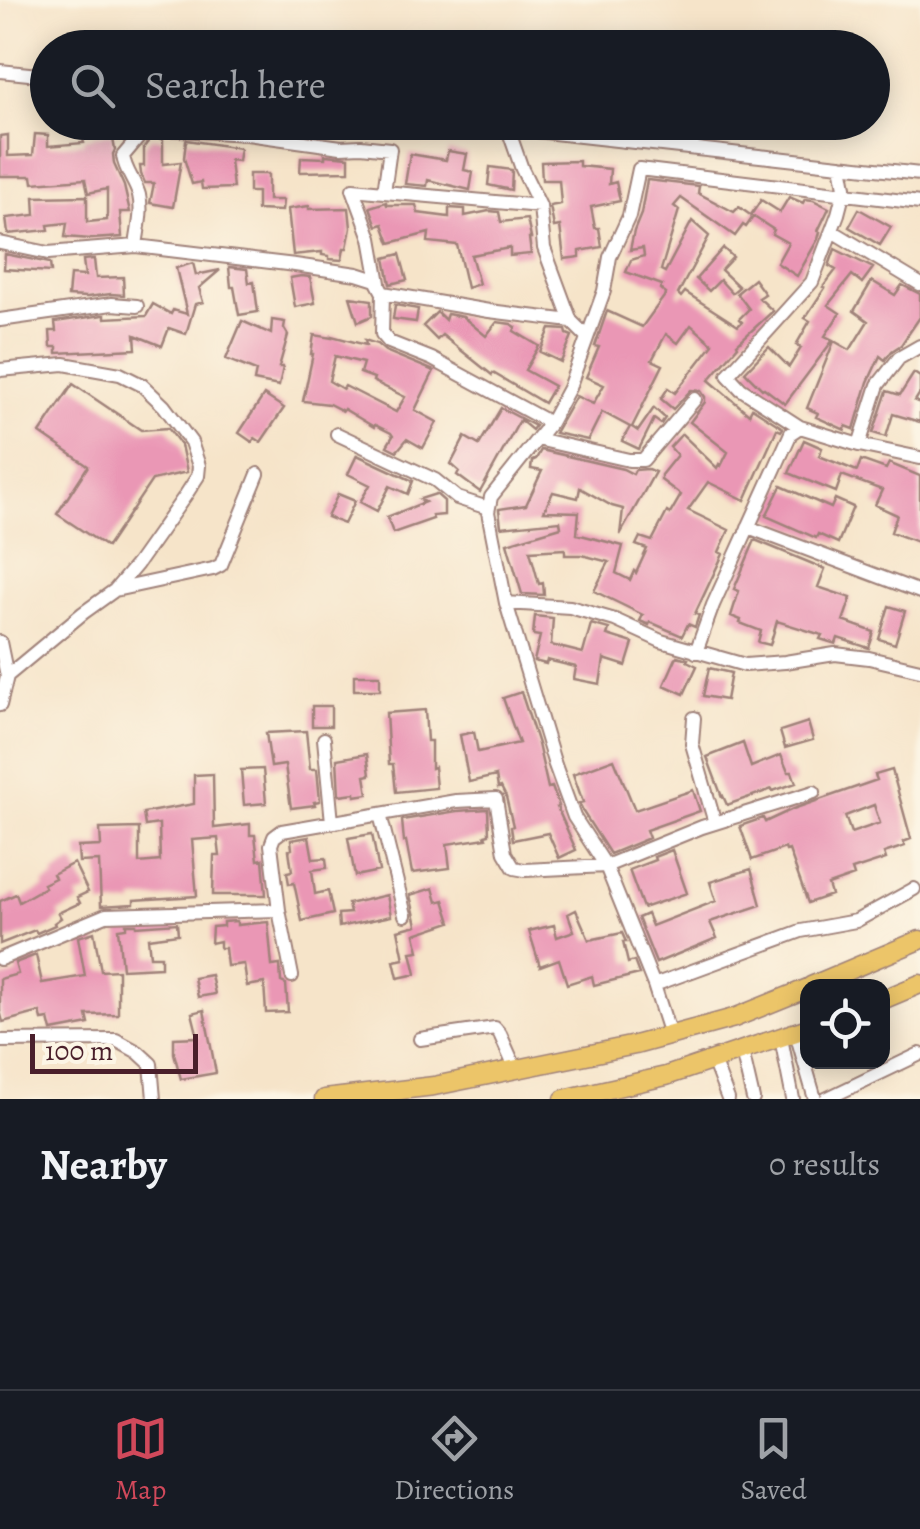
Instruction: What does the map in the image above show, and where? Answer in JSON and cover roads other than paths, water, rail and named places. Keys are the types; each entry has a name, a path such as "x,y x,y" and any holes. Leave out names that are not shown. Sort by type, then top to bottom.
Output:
{"highway":[{"path":"828,979 920,940"},
{"path":"890,997 920,984"},
{"path":"324,1099 434,1086 670,1035 734,1018 800,991"},
{"path":"564,1099 666,1076 795,1033"}],"street":[{"path":"0,70 30,74"},
{"path":"136,246 141,209 124,156 137,140"},
{"path":"290,140 390,149 384,192"},
{"path":"512,140 540,206 544,248 571,320 587,337"},
{"path":"619,140 920,174"},
{"path":"841,164 844,193 812,282 728,376 741,389 800,427 920,458"},
{"path":"670,1035 606,866 574,818 554,765 506,602 488,508 491,497 550,423 569,388 604,291 610,257 629,216 639,169 920,203"},
{"path":"540,206 353,189 371,238 381,288 382,334 388,342 432,359 550,423"},
{"path":"832,232 920,284"},
{"path":"0,243 48,253 136,246 357,274 381,288 489,311 571,320"},
{"path":"0,320 112,304 137,306"},
{"path":"859,445 878,385 899,358 920,346"},
{"path":"0,370 64,364 120,374 142,385 164,406 191,442 199,466 198,476 115,590 7,676"},
{"path":"536,439 643,460 695,400"},
{"path":"696,652 791,432 800,427"},
{"path":"337,434 435,480 457,498 488,508"},
{"path":"115,590 221,565 258,474"},
{"path":"748,527 920,592"},
{"path":"506,602 570,607 615,620 661,641 745,664 835,654 920,670"},
{"path":"0,642 7,676 0,705"},
{"path":"694,718 692,744 715,823"},
{"path":"324,740 332,822"},
{"path":"292,976 271,845 282,831 456,801 496,799 505,853 514,868 606,866 715,823 814,792"},
{"path":"380,814 405,915"},
{"path":"654,985 801,931 856,921 914,888"},
{"path":"0,959 106,915 279,910"},
{"path":"420,1039 495,1028 516,1070"},
{"path":"793,1099 795,1033"},
{"path":"795,1033 815,1099"},
{"path":"0,1042 116,1040 150,1064 154,1099"},
{"path":"742,1051 752,1099"},
{"path":"826,1099 920,1054"},
{"path":"713,1060 728,1099"}]}
